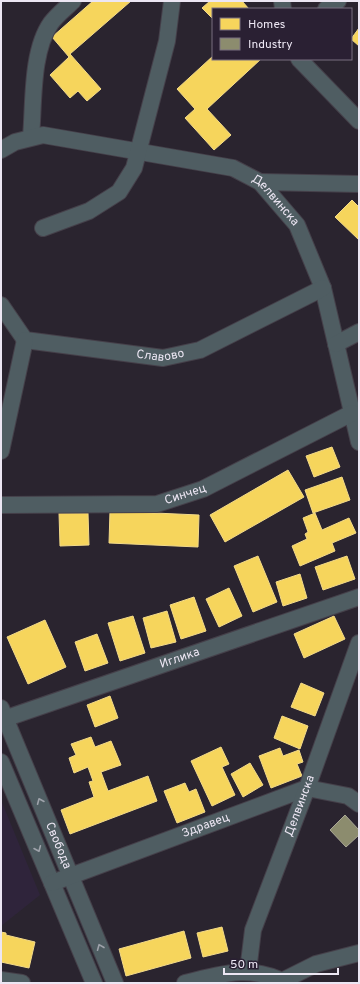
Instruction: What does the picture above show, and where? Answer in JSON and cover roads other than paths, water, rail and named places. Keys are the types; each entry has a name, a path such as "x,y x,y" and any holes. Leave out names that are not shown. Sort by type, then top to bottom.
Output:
{"street":[{"path":"31,137 36,67 42,39 51,22 73,1"},
{"path":"43,228 89,211 119,192 134,168 167,41 172,1"},
{"path":"328,8 338,1"},
{"path":"300,60 359,121"},
{"name":"Делвинска","path":"1,150 15,142 43,135 233,168 260,182 297,225 323,288 359,442"},
{"path":"260,182 359,184"},
{"name":"Славово","path":"25,340 163,358 200,350 323,288"},
{"path":"1,305 25,340 1,451"},
{"path":"336,344 359,332"},
{"name":"Синчец","path":"1,505 157,504 203,489 352,413"},
{"name":"Иглика","path":"3,716 359,597"},
{"name":"Делвинска","path":"248,971 253,930 307,788 359,643"},
{"name":"Свобода","path":"3,716 71,874 114,983"},
{"name":"Свобода","path":"1,762 94,983"},
{"path":"307,788 348,796 359,804"},
{"name":"Здравец","path":"52,883 71,874 307,788"},
{"path":"185,983 220,974 248,971 266,974 284,982 316,964 359,953"},
{"path":"1,980 22,983"}]}
